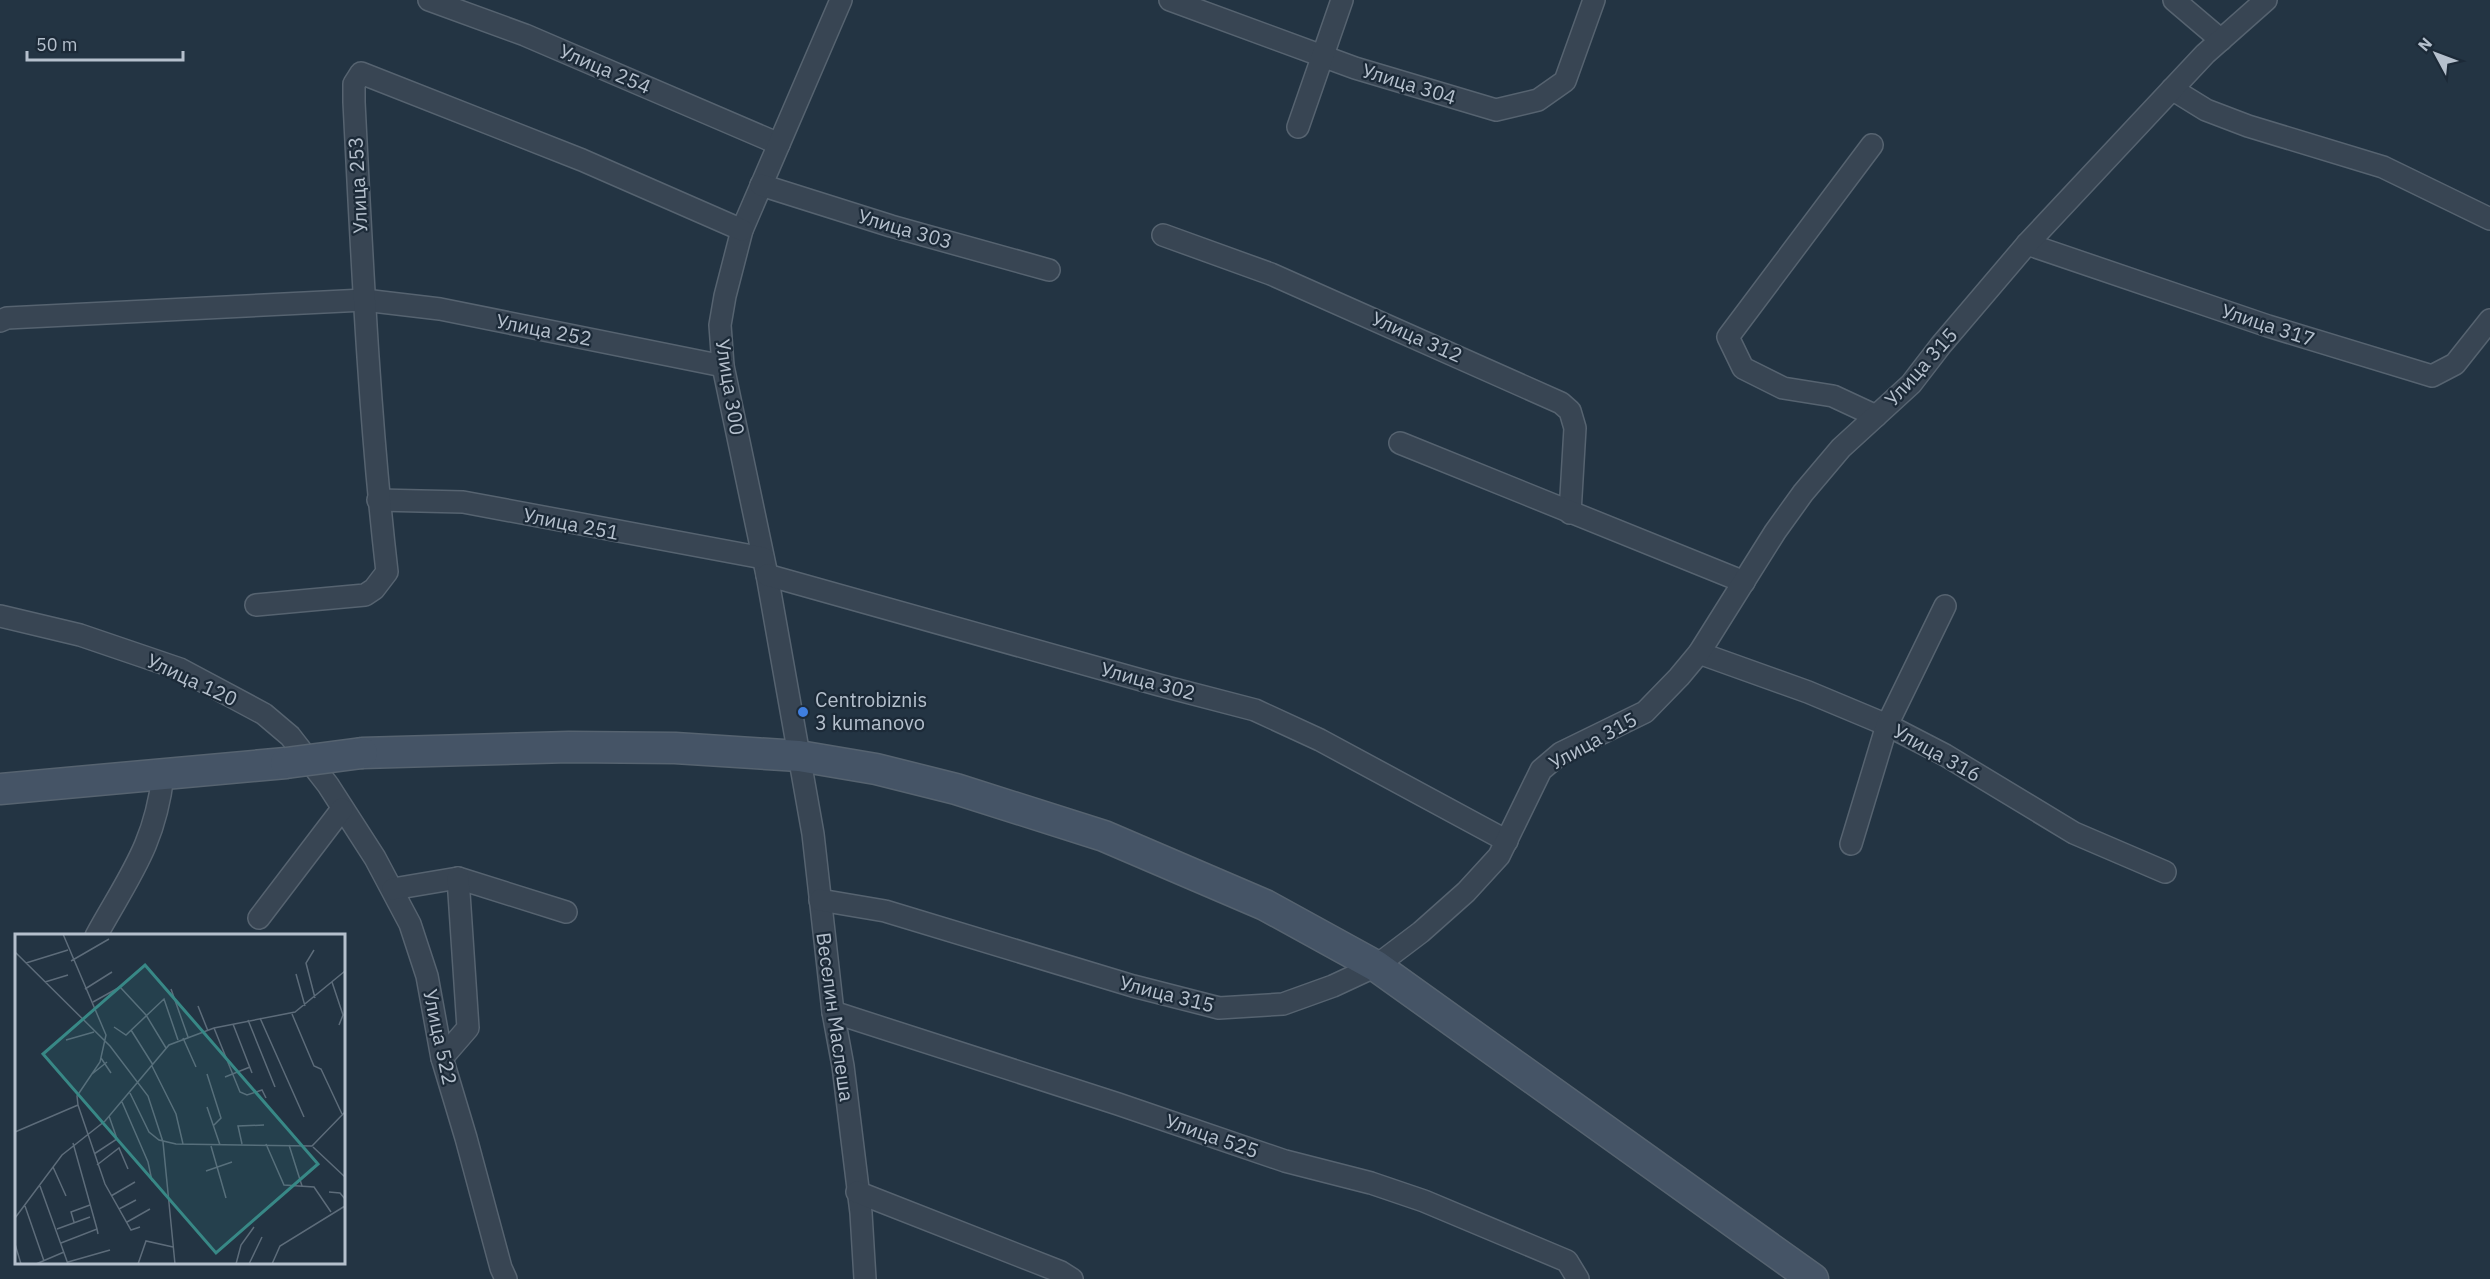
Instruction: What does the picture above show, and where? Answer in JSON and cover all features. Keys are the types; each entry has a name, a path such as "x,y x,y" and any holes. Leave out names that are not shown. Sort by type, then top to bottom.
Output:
{"main road":[{"path":"0,789 286,763 362,753 569,747 675,748 799,756 876,769 956,789 1104,836 1265,905 1376,966 1813,1279"}],"street":[{"name":"Улица 254","path":"429,0 525,35 779,144"},
{"name":"Улица 300","path":"799,756 765,567 723,366 720,326 725,296 742,230 841,0"},
{"name":"Улица 304","path":"1170,0 1355,68 1496,110 1538,100 1565,81 1594,0"},
{"path":"1298,127 1342,0"},
{"path":"2174,0 2221,40"},
{"name":"Улица 315","path":"820,900 885,911 1133,986 1219,1008 1283,1004 1333,986 1376,966 1421,932 1466,892 1499,856 1540,770 1561,753 1628,722 1644,712 1700,653 1775,532 1803,493 1841,448 1911,384 2027,244 2172,89 2221,40 2266,0"},
{"name":"Улица 253","path":"364,300 354,84 361,73 582,160 742,230"},
{"path":"2172,89 2206,110 2248,126 2383,167 2490,219"},
{"path":"1872,145 1728,337 1743,368 1783,388 1833,396 1876,416"},
{"name":"Улица 303","path":"761,186 891,226 1049,270"},
{"name":"Улица 312","path":"1163,235 1271,274 1561,403 1570,411 1575,428 1570,513"},
{"name":"Улица 317","path":"2027,244 2268,326 2432,376 2455,364 2490,320"},
{"path":"256,605 365,595 374,589 387,572 378,500 364,300"},
{"name":"Улица 252","path":"0,321 7,318 364,300 440,309 723,366"},
{"path":"1400,443 1744,582"},
{"name":"Улица 251","path":"378,500 463,502 765,567"},
{"name":"Улица 302","path":"765,567 1159,685 1255,710 1320,740 1507,841"},
{"path":"1851,844 1887,725 1945,606"},
{"name":"Улица 120","path":"0,616 80,635 180,669 264,714 290,736 328,785 342,809"},
{"name":"Улица 316","path":"1700,653 1808,692 1887,725 1945,755 2074,833 2165,872"},
{"name":"Веселин Маслеша","path":"799,756 813,834 833,1012 843,1066 865,1252 865,1279"},
{"path":"97,934 126,888 147,845 159,806 163,775"},
{"path":"259,918 342,809"},
{"name":"Улица 522","path":"342,809 393,889 410,924 427,976 442,1058 506,1279"},
{"path":"393,889 458,878 566,912"},
{"path":"442,1058 468,1028 458,878"},
{"name":"Улица 525","path":"833,1012 1118,1104 1285,1161 1371,1183 1424,1201 1567,1261 1578,1279"},
{"path":"857,1192 1061,1272 1072,1279"}],"place":[{"name":"Centrobiznis 3 kumanovo","path":"803,712"}]}
